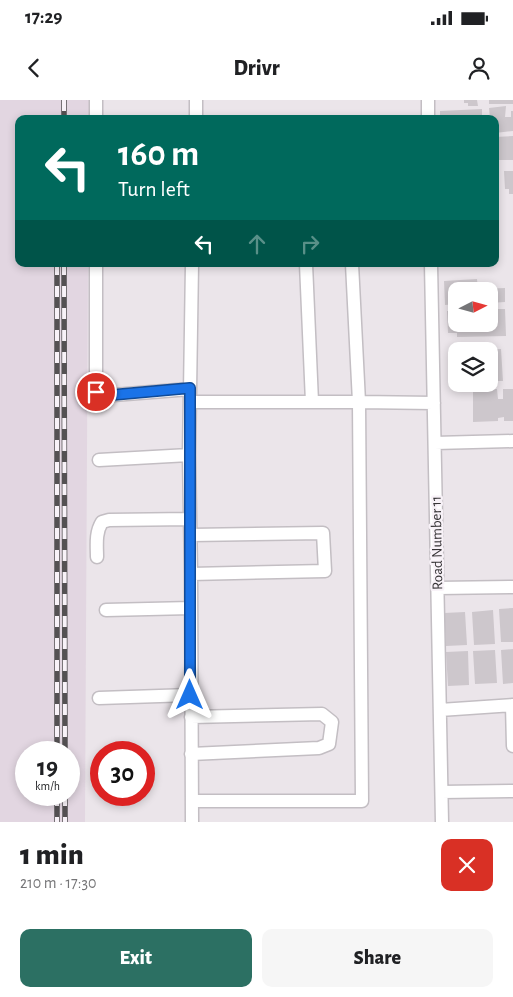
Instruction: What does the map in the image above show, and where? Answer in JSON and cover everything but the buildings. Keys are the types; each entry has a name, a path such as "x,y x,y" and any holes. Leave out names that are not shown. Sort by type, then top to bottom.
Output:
{"street":[{"path":"96,100 96,115"},
{"path":"196,100 196,115"},
{"path":"428,100 428,115"},
{"path":"96,267 96,392 101,396 190,388"},
{"path":"192,267 189,455 192,822"},
{"path":"306,267 312,402"},
{"path":"192,801 362,801 359,402 352,267"},
{"name":"Road Number 11","path":"431,267 442,822"},
{"path":"190,402 434,404"},
{"path":"435,443 513,441"},
{"path":"99,460 189,455"},
{"path":"97,557 97,536 102,522 109,520 190,519"},
{"path":"190,535 323,533 324,571 191,574"},
{"path":"438,588 513,587"},
{"path":"106,610 191,608"},
{"path":"99,698 190,695"},
{"path":"440,710 512,705 513,746"},
{"path":"191,717 322,714 332,722 329,744 319,748 191,754"},
{"path":"442,792 513,791"}],"shaded area":[{"path":"0,100 89,100 89,115 15,115 15,267 88,267 85,822 0,822"}],"railway":[{"path":"64,100 64,115"},
{"path":"57,267 57,741"},
{"path":"64,267 65,741"},
{"path":"57,806 57,822"},
{"path":"65,806 65,822"}],"route":[{"path":"96,392 101,396 190,388 190,695"}]}
